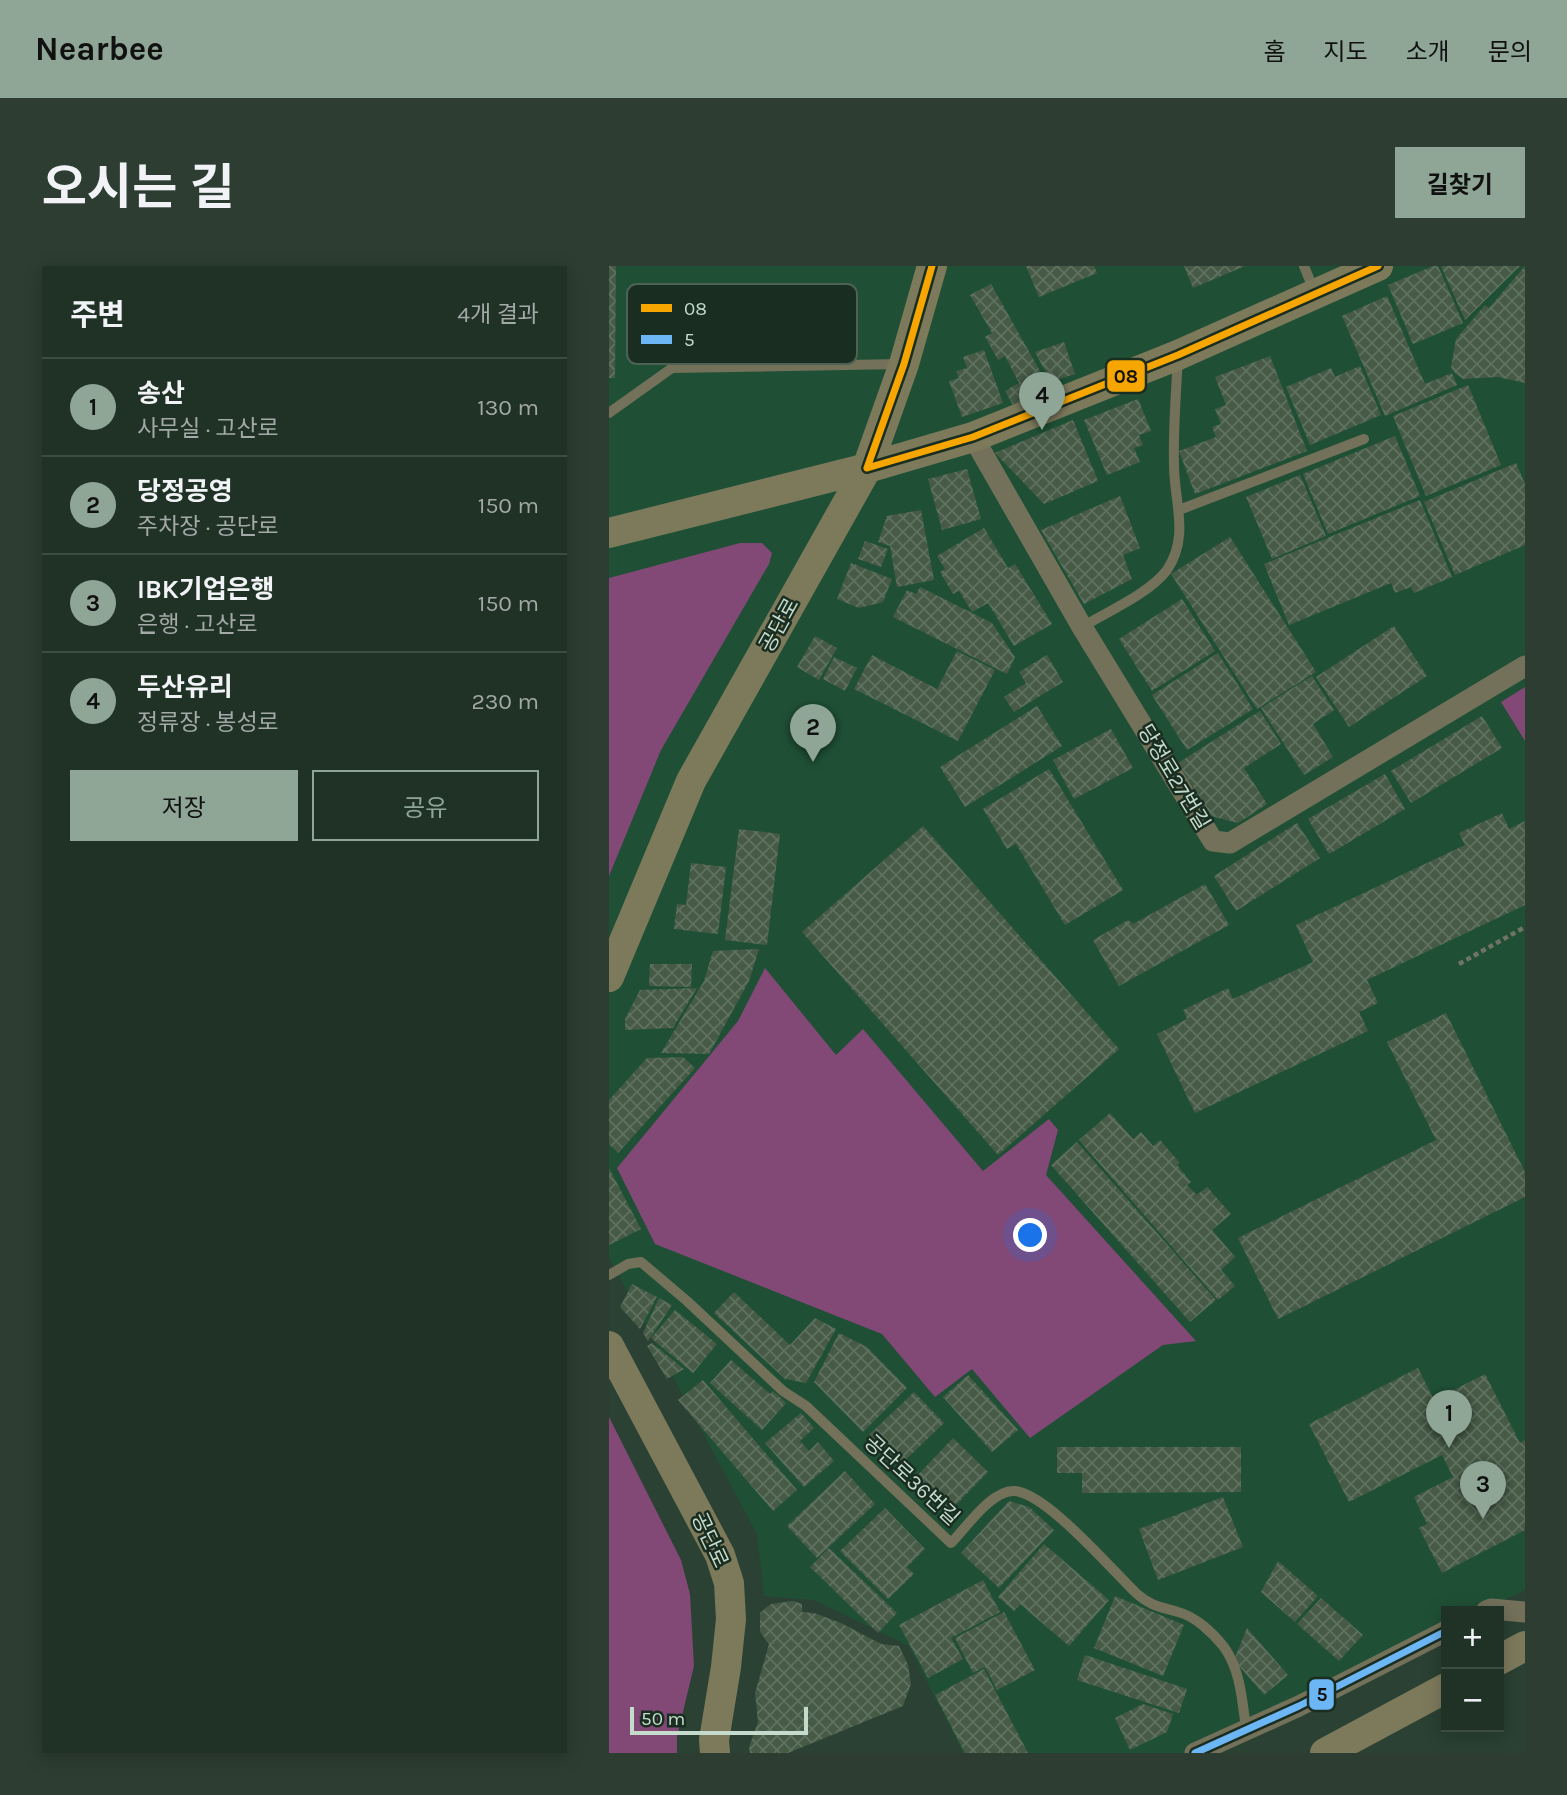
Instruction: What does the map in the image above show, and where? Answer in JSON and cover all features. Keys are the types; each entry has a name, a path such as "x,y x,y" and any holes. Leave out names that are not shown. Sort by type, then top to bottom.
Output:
{"street":[{"name":"공단로","path":"609,977 691,781 867,468 904,364 932,266"},
{"path":"609,533 867,468 973,438 1178,355 1310,279 1378,266"},
{"name":"당정로27번길","path":"973,438 1082,627 1213,841 1230,843 1525,666"},
{"name":"공단로","path":"609,1346 720,1555 729,1583 731,1619 714,1740 715,1753"},
{"path":"1504,1610 1525,1612"},
{"path":"1195,1753 1299,1706 1441,1634"},
{"path":"1504,1657 1525,1646"},
{"path":"1325,1753 1441,1691"}],"lane":[{"path":"1082,627 1147,588 1166,571 1178,546 1181,527 1174,466 1178,355"},
{"path":"609,413 672,368 904,364"},
{"path":"1179,510 1364,439"},
{"name":"공단로36번길","path":"609,1275 628,1264 641,1262 783,1391 806,1406 951,1543 993,1498 1014,1491 1039,1500 1137,1594 1158,1608 1181,1612 1200,1623 1224,1647 1238,1676 1246,1728"}],"path":[{"path":"1459,964 1525,927"}],"shaded area":[{"path":"609,266 1525,266 1525,1590 1491,1606 1441,1606 1441,1630 1184,1753 963,1753 909,1646 814,1600 764,1596 757,1534 609,1257"},
{"path":"740,543 762,543 772,553 769,564 661,750 609,876 609,578"},
{"path":"1525,687 1525,741 1501,702"},
{"path":"765,968 836,1055 863,1029 983,1171 1049,1119 1058,1130 1046,1175 1196,1341 1163,1345 1030,1438 972,1369 935,1397 882,1334 655,1244 617,1168 738,1021"},
{"path":"609,1417 681,1560 690,1594 694,1666 677,1737 677,1753 609,1753"}],"building":[{"path":"609,266 616,266 615,378 609,378"},
{"path":"1026,266 1094,266 1097,273 1039,297"},
{"path":"1184,266 1245,266 1193,288"},
{"path":"1438,266 1463,323 1413,344 1388,285"},
{"path":"1441,266 1520,266 1465,320"},
{"path":"1525,266 1525,383 1498,377 1463,379 1451,368 1456,339 1485,305 1489,308"},
{"path":"991,284 1049,387 1014,407 1005,391 1019,383 1005,356 998,360 985,337 992,333 970,295"},
{"path":"1387,296 1425,384 1452,373 1457,385 1385,416 1342,316"},
{"path":"1064,342 1075,374 1051,382 1035,352"},
{"path":"984,350 1003,403 962,417 949,381 959,378 956,371 967,368 963,357"},
{"path":"1270,356 1307,451 1195,494 1179,451 1216,437 1212,427 1221,424 1215,409 1226,405 1215,377"},
{"path":"1360,366 1381,415 1310,445 1286,387 1331,368 1335,377"},
{"path":"1468,385 1501,465 1426,496 1393,416"},
{"path":"1138,399 1151,431 1139,435 1143,445 1134,448 1140,462 1107,475 1084,420"},
{"path":"1073,420 1098,481 1044,504 995,453"},
{"path":"1395,436 1420,496 1328,534 1303,474"},
{"path":"1516,463 1525,484 1525,545 1455,575 1424,502"},
{"path":"967,469 981,519 942,530 928,479"},
{"path":"1300,475 1326,536 1272,559 1246,497"},
{"path":"1120,496 1140,548 1123,555 1132,579 1084,604 1041,530"},
{"path":"1420,500 1452,577 1414,593 1411,587 1395,593 1391,583 1289,625 1264,564"},
{"path":"921,510 934,580 897,587 890,546 878,542 887,516"},
{"path":"984,528 1008,568 1015,564 1052,624 1014,646 988,603 972,612 959,591 953,594 940,572 945,569 937,556"},
{"path":"1230,537 1316,672 1257,709 1171,574"},
{"path":"865,541 888,549 881,567 858,559"},
{"path":"851,563 892,579 883,602 859,608 837,599"},
{"path":"920,587 992,623 1015,657 1007,674 893,617 907,590 916,594"},
{"path":"1182,599 1215,651 1152,691 1119,639"},
{"path":"1394,626 1427,676 1349,727 1316,677"},
{"path":"815,636 837,648 819,680 797,667"},
{"path":"957,651 995,670 958,741 854,689 872,655 937,689"},
{"path":"1218,653 1253,709 1187,750 1152,695"},
{"path":"1047,655 1063,682 1014,712 1004,697 1026,683 1019,672"},
{"path":"834,657 857,668 845,691 823,679"},
{"path":"1312,676 1334,710 1313,724 1333,757 1304,775 1261,708"},
{"path":"1037,706 1062,746 965,807 940,767"},
{"path":"1260,711 1281,744 1244,768 1267,804 1238,823 1211,816 1178,763"},
{"path":"1482,716 1502,748 1411,803 1391,771"},
{"path":"1111,729 1133,768 1074,799 1053,760"},
{"path":"1049,769 1123,890 1065,925 1016,844 1007,849 983,809"},
{"path":"1385,774 1405,809 1329,854 1308,819"},
{"path":"1502,813 1509,829 1525,821 1525,905 1367,980 1378,1003 1359,1012 1368,1031 1195,1113 1157,1034 1187,1019 1183,1010 1228,988 1233,999 1313,962 1296,925 1465,845 1459,833"},
{"path":"1297,823 1320,858 1236,911 1214,876"},
{"path":"923,826 1119,1049 998,1155 802,932"},
{"path":"739,829 780,834 767,945 725,940"},
{"path":"691,863 726,867 718,934 674,929 677,904 686,905"},
{"path":"1205,884 1229,925 1119,986 1093,940 1128,920 1133,924"},
{"path":"759,949 749,981 709,1054 661,1053 704,981 713,951"},
{"path":"650,964 692,964 691,987 649,986"},
{"path":"697,988 673,1028 625,1030 625,1019 640,990"},
{"path":"1446,1013 1525,1172 1525,1197 1278,1319 1238,1238 1436,1140 1387,1042"},
{"path":"683,1057 695,1068 618,1153 609,1144 609,1100 647,1058"},
{"path":"1110,1113 1133,1139 1141,1132 1153,1146 1160,1140 1180,1163 1177,1165 1191,1182 1187,1185 1197,1195 1207,1187 1231,1214 1212,1230 1235,1257 1221,1270 1235,1286 1218,1300 1079,1140"},
{"path":"1077,1142 1216,1300 1190,1322 1051,1165"},
{"path":"609,1168 641,1229 609,1245"},
{"path":"632,1284 657,1297 640,1329 620,1307"},
{"path":"734,1292 790,1345 815,1318 836,1329 806,1383 785,1379 714,1313"},
{"path":"659,1298 672,1305 648,1341 643,1333"},
{"path":"675,1310 717,1344 693,1373 651,1338"},
{"path":"839,1333 867,1347 907,1388 863,1432 814,1382"},
{"path":"652,1343 684,1369 667,1379 647,1346"},
{"path":"731,1360 770,1394 773,1391 786,1403 762,1430 710,1383"},
{"path":"1418,1368 1434,1400 1485,1374 1520,1443 1525,1440 1525,1530 1442,1573 1419,1528 1427,1524 1414,1497 1453,1477 1442,1455 1349,1502 1309,1424"},
{"path":"968,1375 1018,1430 992,1452 943,1397"},
{"path":"703,1380 797,1490 773,1511 678,1400"},
{"path":"914,1392 944,1423 899,1466 869,1435"},
{"path":"801,1413 814,1428 800,1441 809,1451 818,1442 834,1461 804,1487 765,1443"},
{"path":"953,1438 988,1472 947,1514 913,1480"},
{"path":"1057,1447 1241,1447 1241,1492 1082,1493 1082,1473 1057,1473"},
{"path":"845,1471 875,1504 817,1558 787,1526"},
{"path":"1223,1497 1243,1547 1158,1580 1139,1529"},
{"path":"1009,1501 1029,1507 1054,1530 999,1588 961,1553"},
{"path":"885,1508 925,1549 907,1567 914,1574 888,1599 840,1551"},
{"path":"1044,1544 1109,1600 1069,1646 1020,1604 1014,1611 998,1597"},
{"path":"829,1548 897,1613 878,1633 810,1567"},
{"path":"1278,1561 1318,1596 1295,1622 1261,1592"},
{"path":"983,1580 1000,1612 951,1638 963,1659 928,1678 899,1625"},
{"path":"1115,1596 1184,1625 1163,1676 1094,1648"},
{"path":"1321,1598 1363,1635 1339,1661 1297,1624"},
{"path":"793,1601 802,1604 802,1612 814,1613 841,1623 881,1644 899,1646 908,1665 911,1684 903,1706 788,1753 750,1753 749,1747 758,1722 755,1693 769,1644 760,1632 760,1613 771,1604"},
{"path":"1004,1612 1035,1670 997,1690 985,1667 973,1673 955,1638"},
{"path":"1247,1628 1288,1675 1264,1695 1234,1660"},
{"path":"1085,1655 1187,1689 1179,1713 1077,1680"},
{"path":"984,1669 1028,1753 965,1753 935,1695"},
{"path":"1143,1704 1173,1714 1167,1732 1130,1750 1115,1718"}],"transit line":[{"name":"08","path":"867,468 904,364 932,266"},
{"name":"08","path":"867,468 973,437 1178,355 1378,266"},
{"name":"5","path":"1195,1753 1299,1706 1441,1634"}],"place":[{"name":"두산유리","path":"1042,430"},
{"name":"당정공영","path":"813,762"},
{"name":"송산","path":"1449,1448"},
{"name":"IBK기업은행","path":"1483,1519"}]}
